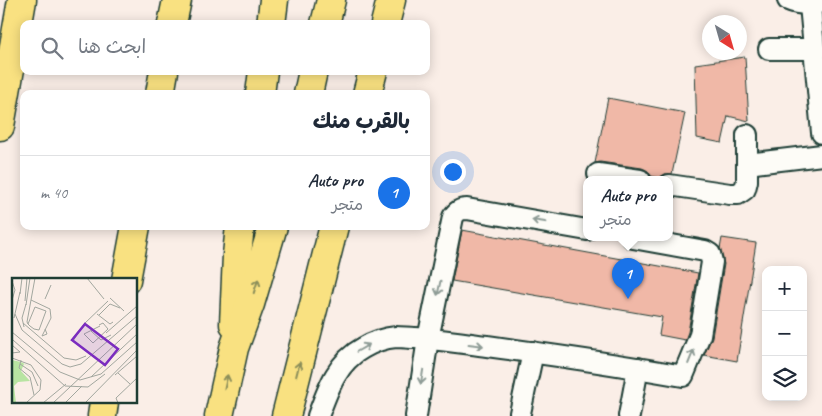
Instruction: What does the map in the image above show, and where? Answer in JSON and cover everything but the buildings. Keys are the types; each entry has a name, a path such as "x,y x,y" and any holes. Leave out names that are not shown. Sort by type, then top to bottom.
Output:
{"highway":[{"path":"0,126 22,0"},
{"path":"173,20 176,0"},
{"path":"272,20 274,0"},
{"path":"326,20 331,0"},
{"path":"386,20 391,0"},
{"path":"161,90 163,75"},
{"path":"261,90 263,75"},
{"path":"309,90 312,75"},
{"path":"368,90 372,75"},
{"path":"126,278 135,230"},
{"path":"234,348 235,292 240,230"},
{"path":"219,416 234,348 273,230"},
{"path":"286,416 333,230"}],"lane":[{"path":"788,0 794,3 816,3 814,49 822,133"},
{"path":"769,49 814,49"},
{"path":"673,186 738,194 745,189 747,181 747,135"},
{"path":"747,164 822,155"},
{"path":"598,174 612,176"},
{"path":"416,416 428,339 453,217 456,212 461,209 467,209 583,229"},
{"path":"318,416 337,372 348,359 362,348 379,340 396,337 533,352 683,376 700,334 712,262 710,254 706,250 651,241"},
{"path":"520,413 533,352"},
{"path":"629,416 638,368"}],"place":[{"name":"Auto pro","path":"628,299"}]}
